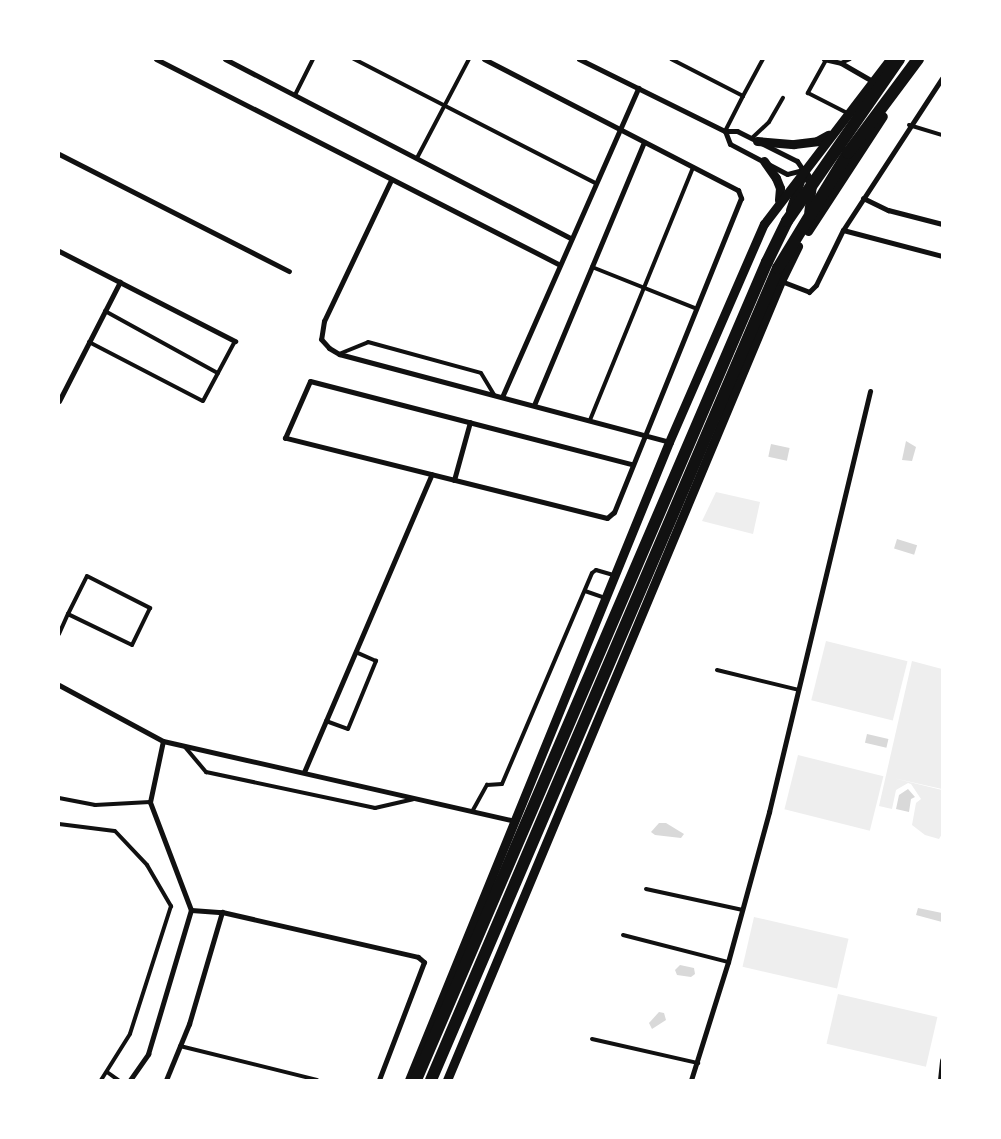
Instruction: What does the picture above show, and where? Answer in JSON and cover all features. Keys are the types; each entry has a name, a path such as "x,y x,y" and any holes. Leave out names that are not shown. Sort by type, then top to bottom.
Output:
{"highway":[{"path":"416,1080 766,262 787,221 899,59"},
{"path":"431,1080 778,268 848,153 916,59"}],"street":[{"path":"156,59 560,265"},
{"path":"225,59 571,238"},
{"path":"484,59 738,190 741,198 647,436 638,447 632,464 614,512 607,518 285,438 310,381 632,464"},
{"path":"447,1080 794,252 812,199 812,185 797,161 737,130 725,131 579,59"},
{"path":"825,59 841,63 872,81"},
{"path":"409,1080 513,821 608,598 669,442 764,224 778,202 890,59"},
{"path":"725,131 730,144 787,174 803,170 816,175 834,167 916,59"},
{"path":"794,252 854,157 924,59"},
{"path":"781,281 798,290 809,292 816,285 843,230 909,125 942,78"},
{"path":"502,396 638,88"},
{"path":"754,139 794,144 816,141 832,133"},
{"path":"534,405 644,142"},
{"path":"59,154 289,271"},
{"path":"764,161 780,188 778,202"},
{"path":"421,1080 527,826 774,252 803,170"},
{"path":"391,180 321,330 321,339 339,354 669,442"},
{"path":"863,198 888,210 942,224"},
{"path":"843,230 942,256"},
{"path":"59,251 235,341"},
{"path":"59,401 120,282"},
{"path":"691,1080 698,1063 743,910 799,690 870,391"},
{"path":"454,480 470,422"},
{"path":"304,772 432,474"},
{"path":"59,684 163,741 473,810 539,830 547,826 582,756"},
{"path":"130,1080 148,1054 191,910 150,802 163,741"},
{"path":"523,899 542,844 539,830"},
{"path":"191,910 222,912 418,958 424,962 424,968 379,1080"},
{"path":"166,1080 180,1046 222,912"},
{"path":"940,1080 942,1060"}],"lane":[{"path":"295,95 313,59"},
{"path":"354,59 595,183"},
{"path":"417,158 469,59"},
{"path":"671,59 743,96"},
{"path":"725,131 763,59"},
{"path":"825,59 808,93 847,113"},
{"path":"841,63 850,59"},
{"path":"754,139 769,122 783,98"},
{"path":"909,125 942,135"},
{"path":"590,420 693,167"},
{"path":"592,267 698,309"},
{"path":"105,311 218,373"},
{"path":"89,342 203,401 235,341"},
{"path":"339,354 368,342 482,373 494,394"},
{"path":"473,810 487,785 502,784 585,591 596,570 616,576"},
{"path":"59,634 68,614 87,576 150,608 132,646 68,614"},
{"path":"585,591 608,598"},
{"path":"326,721 348,729 376,661 356,652"},
{"path":"717,670 799,690"},
{"path":"185,746 206,772 375,808 418,798"},
{"path":"59,798 95,805 150,802"},
{"path":"59,824 114,831 147,865 171,906 130,1034 101,1080"},
{"path":"646,889 743,910"},
{"path":"622,935 728,962"},
{"path":"592,1039 698,1063"},
{"path":"180,1046 317,1080"},
{"path":"107,1072 118,1080"}],"shaded area":[{"path":"906,441 916,447 912,461 902,460"},
{"path":"771,444 790,448 787,461 768,457"},
{"path":"716,492 760,502 753,534 702,521"},
{"path":"897,539 917,545 914,555 894,549"},
{"path":"826,641 908,661 893,721 811,700"},
{"path":"912,661 942,669 942,789 893,778 942,790 942,834 939,839 925,835 912,825 916,803 921,799 911,784 908,783 896,790 892,809 879,806"},
{"path":"867,734 888,739 886,748 865,743"},
{"path":"798,755 883,776 870,831 784,809"},
{"path":"908,789 915,797 911,799 909,812 896,809 899,795"},
{"path":"659,823 666,823 684,834 681,838 655,835 651,832"},
{"path":"918,908 942,913 942,922 916,915"},
{"path":"754,917 849,939 837,989 743,967"},
{"path":"680,965 694,968 695,974 691,977 677,975 675,970"},
{"path":"838,994 937,1017 926,1067 827,1044"},
{"path":"659,1012 664,1013 666,1020 652,1029 649,1023"}]}
